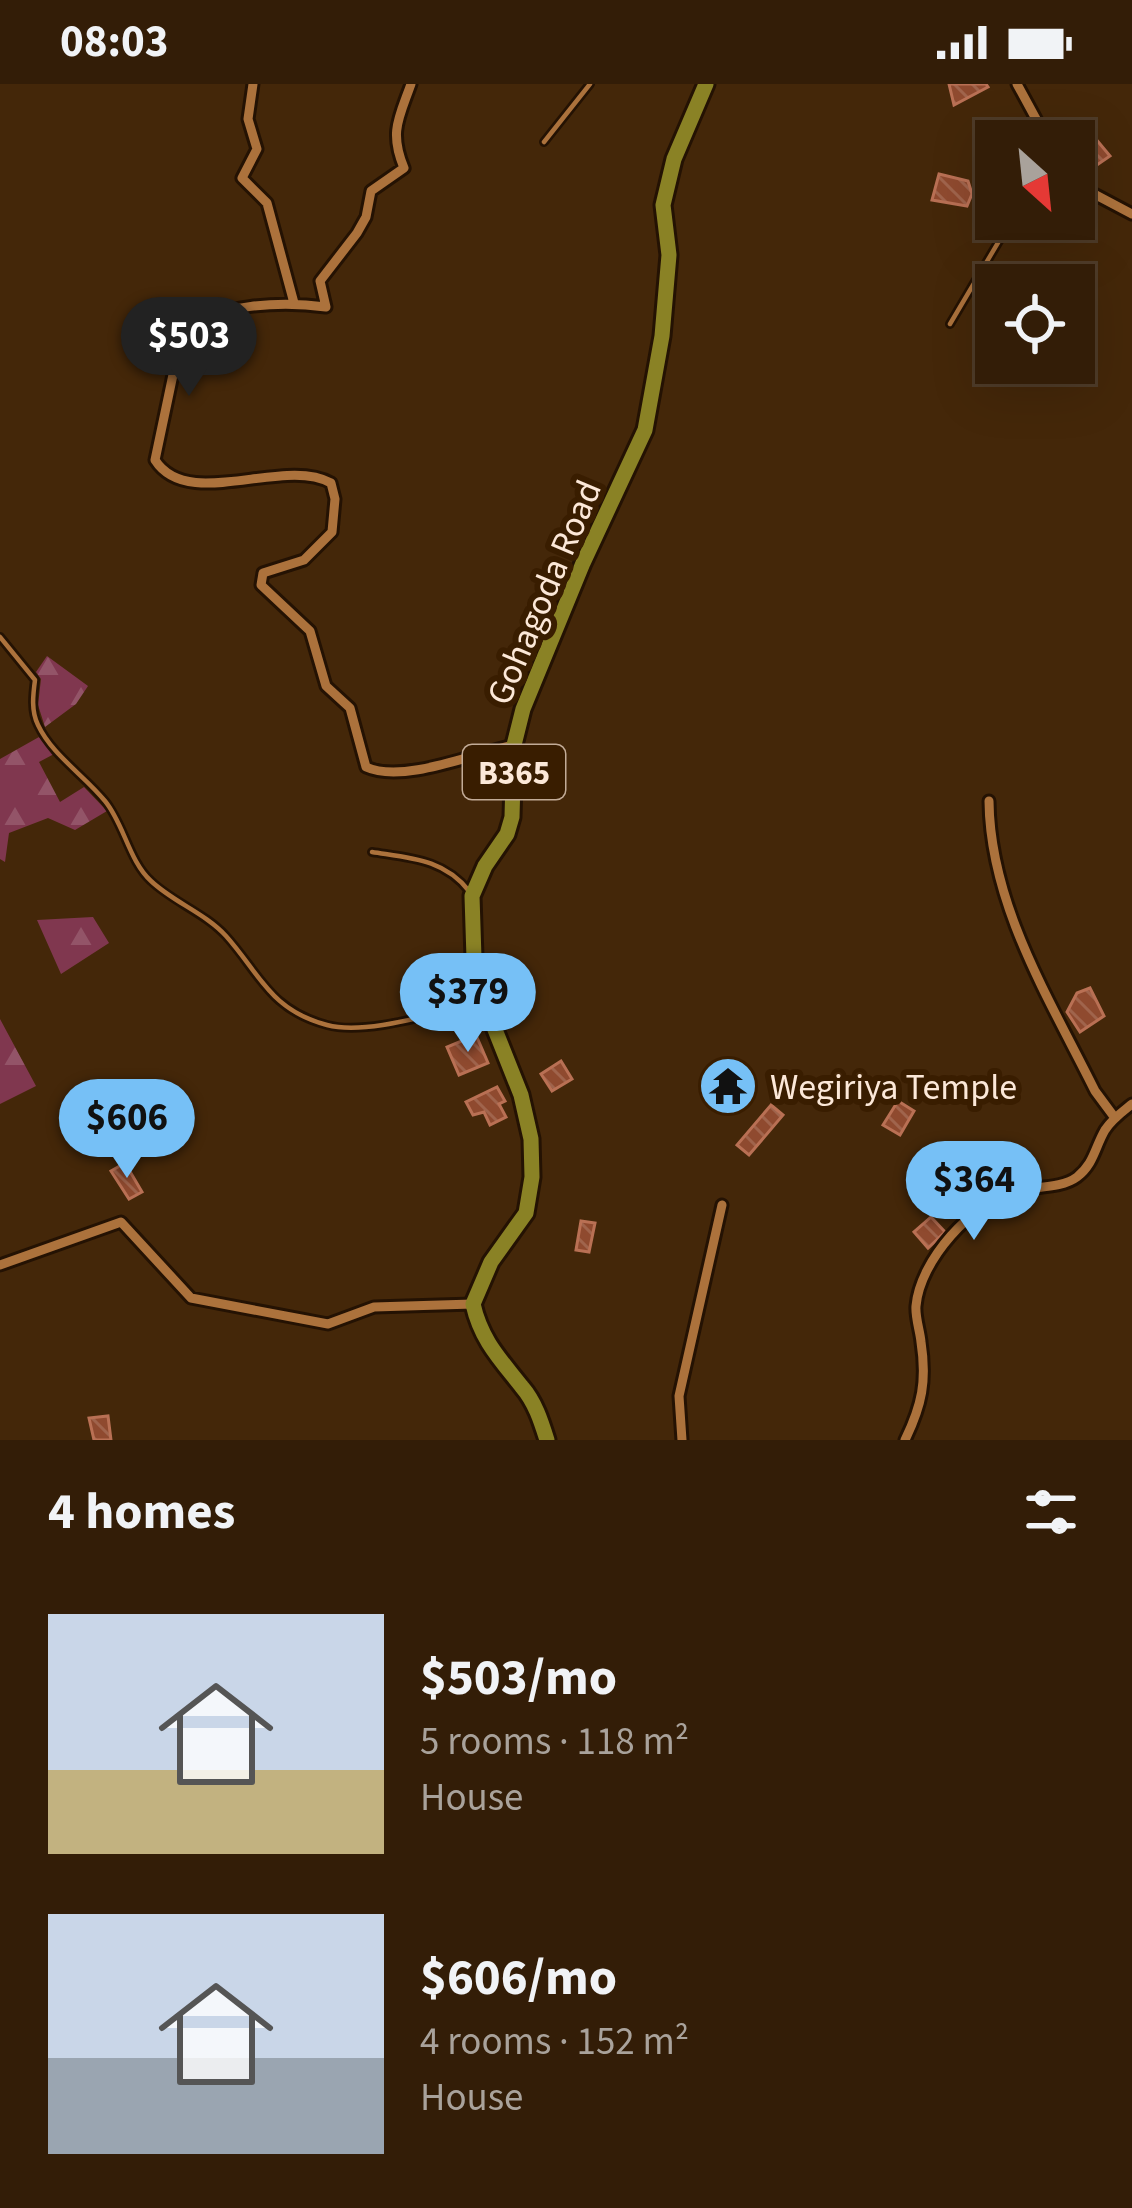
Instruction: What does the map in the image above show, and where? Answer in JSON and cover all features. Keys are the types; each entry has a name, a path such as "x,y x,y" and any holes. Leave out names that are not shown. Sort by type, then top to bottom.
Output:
{"main road":[{"name":"Gohagoda Road","path":"473,1304 491,1262 526,1213 532,1177 531,1139 521,1094 484,1002 473,958 472,896 512,817 514,745 523,709 645,430 669,255 662,205 674,160 706,84"},
{"path":"473,1304 487,1343 499,1364 523,1388 547,1440"}],"street":[{"path":"253,84 248,119 257,149 242,178 267,203 294,303"},
{"path":"411,84 394,132 404,168 371,191 366,218 325,269 320,281 326,308 294,303 235,311 194,322 182,332 155,460 163,473 183,481 228,482 302,473 331,483 335,499 332,532 304,560 263,574 261,585 310,631 326,686 350,709 366,767 378,772 425,768 514,745"},
{"path":"1017,84 1037,120"},
{"path":"1095,195 1132,214"},
{"path":"989,801 989,838 1004,898 1095,1090 1115,1118"},
{"path":"904,1440 921,1408 927,1376 916,1305 932,1260 956,1229 993,1199 1017,1190 1072,1182 1090,1165 1104,1132 1132,1105"},
{"path":"682,1440 679,1396 722,1205"},
{"path":"0,1264 121,1222 191,1298 328,1324 374,1307 473,1304"}],"lane":[{"path":"544,142 590,84"},
{"path":"950,324 1000,240"},
{"path":"0,637 34,680 32,703 38,726 106,802 148,879 224,934 250,972 274,996 303,1016 331,1027 362,1028 484,1002"},
{"path":"372,852 429,861 452,872 472,896"}],"green space":[{"path":"47,656 88,686 76,704 45,727 38,705 41,679 36,672"},
{"path":"39,737 54,754 39,762 60,802 84,787 107,811 75,830 48,818 9,833 5,862 0,859 0,759"},
{"path":"93,917 109,943 61,974 37,920"},
{"path":"0,1019 36,1086 0,1104"}],"building":[{"path":"949,84 986,84 988,87 954,105"},
{"path":"1095,138 1110,156 1095,166"},
{"path":"939,174 968,181 972,194 967,206 932,200"},
{"path":"1090,988 1104,1016 1080,1032 1067,1012 1077,993"},
{"path":"476,1035 488,1063 459,1075 447,1047"},
{"path":"561,1061 572,1079 552,1091 541,1074"},
{"path":"497,1087 505,1101 499,1104 506,1117 490,1125 484,1112 473,1115 466,1102"},
{"path":"898,1101 914,1111 900,1135 883,1125"},
{"path":"771,1105 783,1115 749,1155 737,1145"},
{"path":"125,1163 142,1192 129,1199 111,1171"},
{"path":"931,1217 945,1232 928,1248 914,1232"},
{"path":"581,1221 595,1223 589,1252 576,1250"},
{"path":"108,1416 111,1440 94,1440 89,1418"}],"place":[{"name":"Wegiriya Temple","path":"728,1086"}]}
